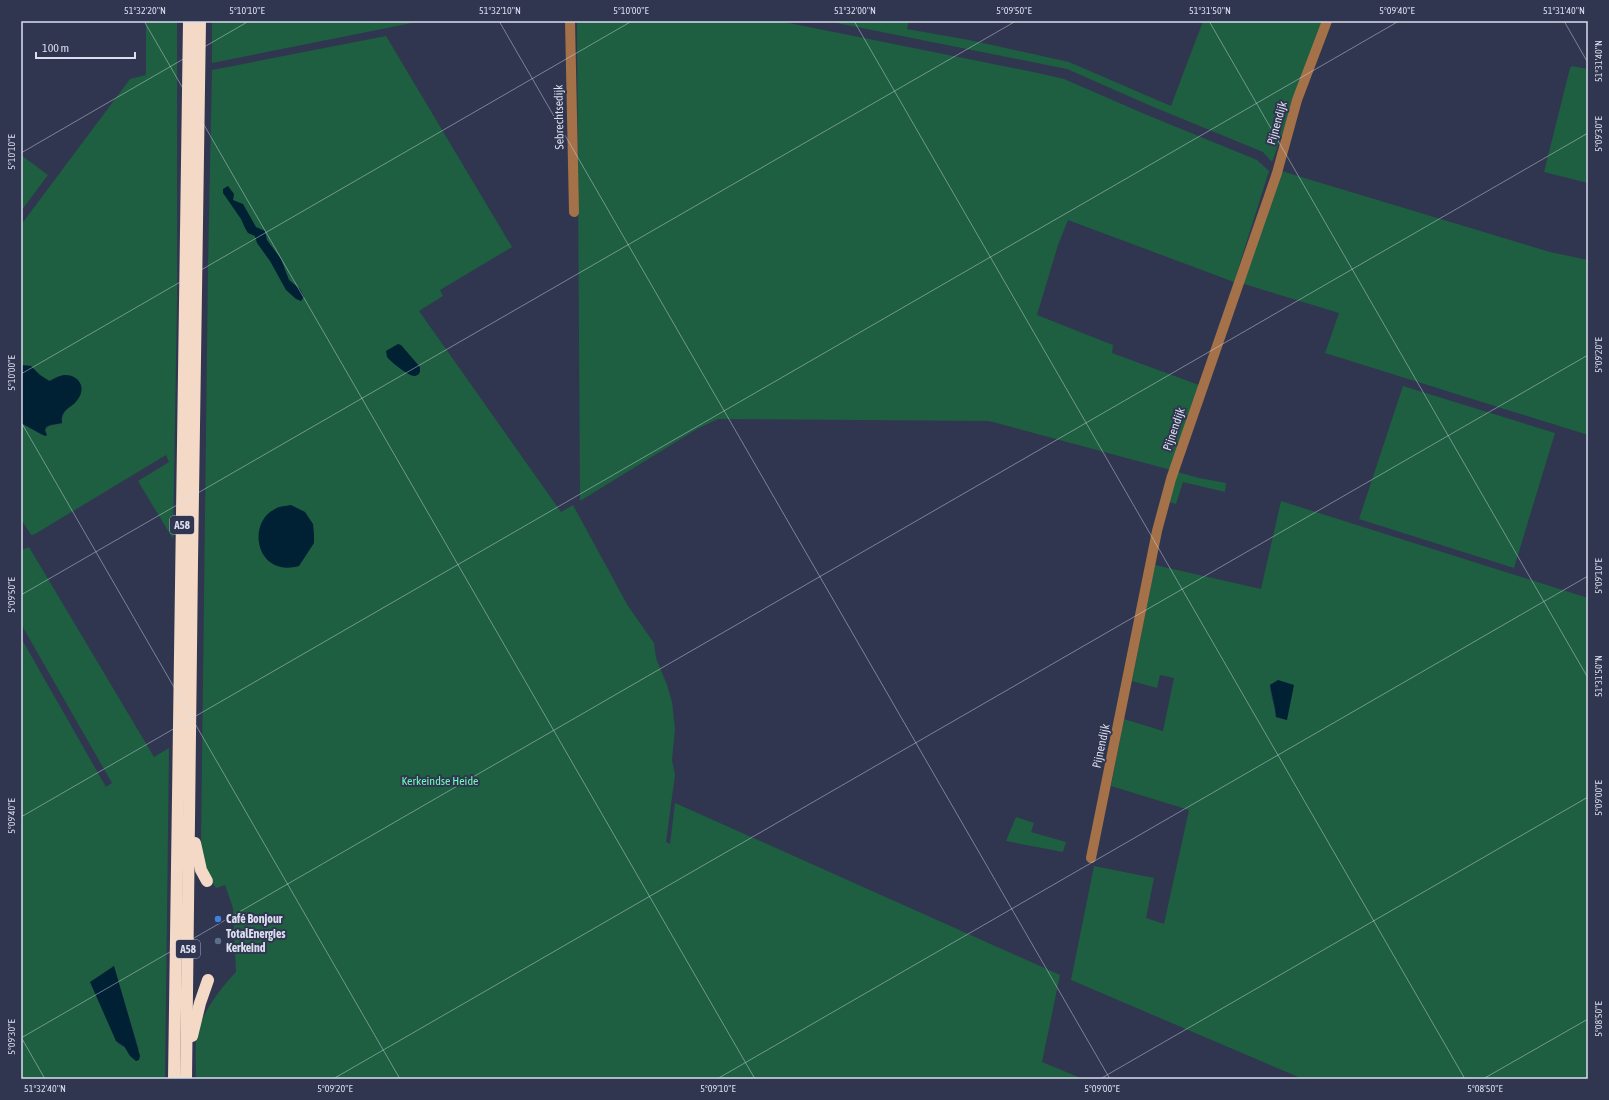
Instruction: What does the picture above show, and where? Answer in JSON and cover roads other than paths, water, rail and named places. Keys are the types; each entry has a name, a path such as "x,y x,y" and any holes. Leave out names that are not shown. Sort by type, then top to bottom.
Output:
{"highway":[{"name":"A58","path":"174,1079 189,21"},
{"name":"A58","path":"186,1079 200,21"},
{"name":"A58","path":"189,819 194,826 197,858 207,881"},
{"path":"191,1079 192,1035 200,1003 208,980"}],"street":[{"name":"Sebrechtsedijk","path":"570,21 574,212"},
{"name":"Pijnendijk","path":"1091,858 1157,531 1171,479 1277,173 1297,100 1327,21"}],"water":[{"path":"228,186 234,194 233,200 243,204 256,227 265,231 267,240 281,259 289,280 300,289 304,297 301,301 296,299 286,290 270,261 257,243 255,236 248,233 241,219 223,193 223,189"},
{"path":"398,344 401,345 420,367 420,372 418,375 412,376 387,357 386,351"},
{"path":"21,365 31,366 49,381 60,376 69,375 80,382 82,390 78,399 63,414 62,423 46,427 45,430 47,435 45,436 21,423"},
{"path":"291,505 305,512 313,524 314,543 299,566 284,568 273,564 265,557 260,547 260,526 266,516 277,508"},
{"path":"1278,680 1294,685 1287,720 1276,717 1270,685"},
{"path":"114,966 140,1056 139,1060 136,1061 130,1056 124,1046 116,1041 90,982"}],"place":[{"name":"Café Bonjour","path":"218,919"},
{"name":"TotalEnergies Kerkeind","path":"218,941"}],"park label":[{"name":"Kerkeindse Heide","path":"440,781"}]}
